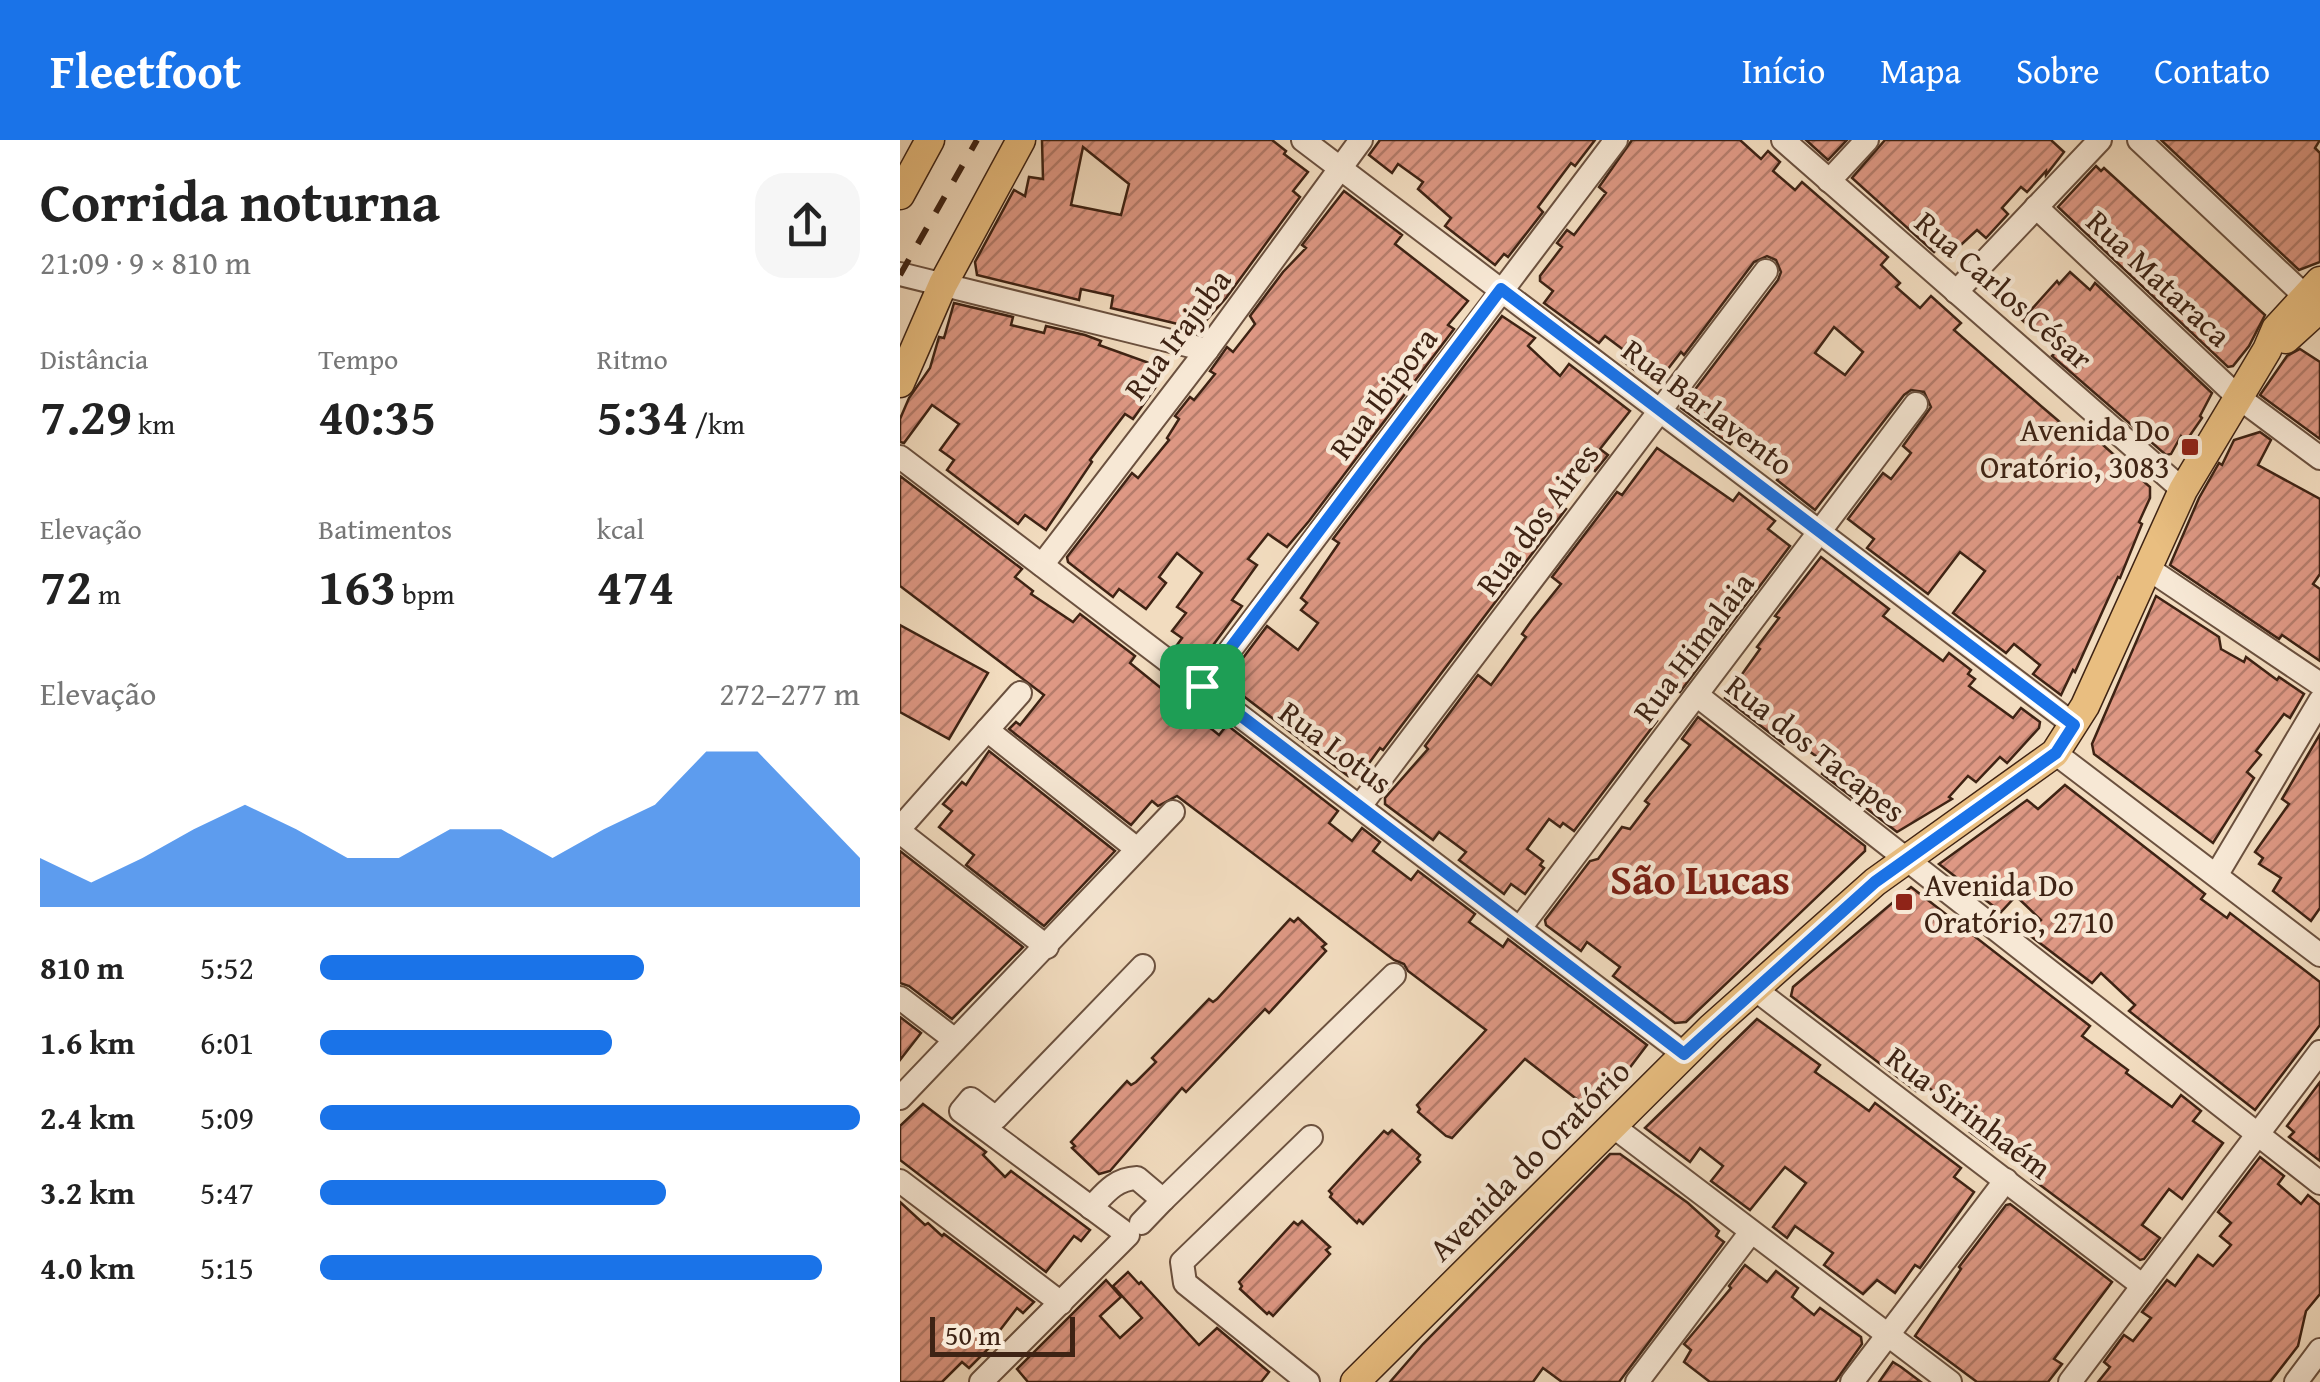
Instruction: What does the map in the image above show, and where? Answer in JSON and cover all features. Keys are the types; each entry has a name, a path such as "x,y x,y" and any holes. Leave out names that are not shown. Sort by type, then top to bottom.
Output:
{"main road":[{"path":"900,195 930,140"},
{"path":"900,382 944,284 1022,140"},
{"name":"Avenida do Oratório","path":"1354,1382 1684,1054 1875,882 2056,753 2074,725 2183,490 2268,350 2276,330 2315,295"}],"street":[{"name":"Rua Barlavento","path":"1303,140 2074,725"},
{"name":"Rua Irajuba","path":"1042,565 1208,350 1361,140"},
{"name":"Rua Ibipora","path":"1202,686 1616,140"},
{"name":"Rua Carlos César","path":"1783,140 2183,490"},
{"path":"1830,181 1867,140"},
{"path":"2063,140 2082,157"},
{"path":"1956,292 2100,140"},
{"path":"2139,140 2315,295"},
{"name":"Rua Mataraca","path":"2036,207 2238,397 2320,458"},
{"name":"Rua dos Aires","path":"1360,806 1766,271"},
{"path":"900,274 1208,350"},
{"name":"Rua Himalaia","path":"1520,928 1916,404"},
{"name":"Rua Lotus","path":"900,458 1684,1054"},
{"path":"2146,567 2320,684"},
{"path":"1020,693 900,830 1047,947"},
{"name":"Rua dos Tacapes","path":"1698,696 2320,1183"},
{"path":"2216,874 2320,701"},
{"path":"987,730 1138,849"},
{"path":"2056,753 2320,956"},
{"path":"900,1098 1172,812"},
{"path":"980,1382 1128,1235 962,1111 971,1099 996,1118 1144,966"},
{"path":"1141,1223 1394,975"},
{"name":"Rua Sirinhaém","path":"1756,990 2143,1286"},
{"path":"900,998 956,1040"},
{"path":"2070,1382 2320,1052"},
{"path":"1614,1127 1950,1382"},
{"path":"1308,1382 1185,1283 1181,1274 1182,1262 1311,1137"},
{"path":"1091,1208 1125,1178 1136,1178 1164,1200"},
{"path":"1852,1382 2006,1180"},
{"path":"900,1181 1061,1302"},
{"path":"1637,1382 1751,1232"},
{"path":"2296,1382 2320,1350"}],"building":[{"path":"1042,140 1272,140 1308,172 1293,191 1300,197 1226,298 1203,324 1182,325 1111,308 1113,296 1081,289 1079,300 977,275 975,262 1014,190 1025,196 1029,177 1043,179","holes":["1083,147 1129,184 1121,215 1071,205"]},
{"path":"1380,140 1595,140 1575,166 1571,163 1538,207 1543,212 1508,257 1504,254 1495,265 1445,226 1451,218 1418,189 1423,182 1398,164 1392,173 1369,155"},
{"path":"1632,140 1740,140 1761,159 1768,151 1780,162 1773,171 1795,190 1802,182 1888,257 1881,265 1900,283 1896,287 1920,308 1931,296 1961,323 1954,330 2041,406 2075,435 2083,427 2150,487 2150,498 2139,522 2142,524 2120,578 2061,695 2033,674 2040,665 2014,644 2006,653 1953,613 1985,571 1960,552 1928,594 1867,548 1874,539 1848,519 1883,473 1891,479 1911,453 1903,446 1931,407 1924,392 1911,390 1904,395 1815,510 1777,480 1784,471 1741,439 1736,437 1730,444 1681,408 1778,280 1781,272 1776,260 1767,256 1754,262 1684,355 1681,352 1661,378 1642,363 1636,371 1623,361 1629,354 1605,336 1599,343 1544,303 1553,291 1540,281 1540,276 1562,247 1557,243 1567,230 1574,235 1606,193 1599,187","holes":["1834,327 1863,352 1845,375 1815,353"]},
{"path":"1806,140 1847,140 1828,160"},
{"path":"1885,140 2051,140 2064,152 2027,192 2021,187 2002,208 2008,214 1986,238 1977,230 1951,254 1941,245 1934,252 1852,178"},
{"path":"2161,140 2320,140 2315,148 2320,153 2320,262 2299,270"},
{"path":"2096,166 2101,171 2104,168 2265,315 2233,366 2228,367 2058,207"},
{"path":"1344,191 1402,235 1395,244 1468,301 1448,325 1454,329 1287,547 1268,534 1248,559 1257,565 1232,600 1242,606 1205,656 1194,657 1177,645 1182,638 1172,631 1186,613 1177,607 1202,573 1177,553 1159,577 1166,583 1146,609 1119,589 1113,597 1068,562 1067,557 1132,473 1138,478 1169,440 1179,419 1175,416 1215,374 1210,371 1227,347 1233,352 1255,324 1250,316 1306,248 1302,245"},
{"path":"2070,272 2090,290 2095,283 2212,393 2202,418 2186,441 2181,436 2171,454 2166,455 2052,356 2056,352 2022,320"},
{"path":"954,303 1013,317 1011,325 1044,333 1046,326 1085,335 1101,341 1099,345 1152,364 1147,378 1158,384 1133,419 1125,414 1090,460 1046,530 1025,515 1018,524 947,470 954,460 940,450 959,424 932,405 904,443 900,442 900,419 930,368 939,337 944,338"},
{"path":"1502,316 1535,338 1528,346 1560,376 1569,364 1630,411 1600,449 1608,455 1595,471 1588,466 1559,504 1566,509 1383,750 1380,748 1362,773 1353,769 1348,776 1225,682 1267,626 1298,650 1318,623 1301,610 1307,603 1301,598 1339,543 1333,539"},
{"path":"2300,349 2320,362 2320,439 2260,395 2287,356"},
{"path":"2260,432 2271,440 2258,465 2320,499 2320,574 2313,584 2320,589 2320,661 2282,635 2279,639 2170,565 2199,498 2234,440"},
{"path":"1657,448 1733,501 1739,493 1775,521 1768,529 1790,546 1680,692 1673,686 1651,716 1657,721 1574,831 1549,819 1527,849 1543,861 1540,865 1544,868 1525,894 1511,884 1504,894 1459,860 1466,852 1439,832 1433,840 1385,804 1385,798 1428,749 1425,746 1478,675 1491,685 1526,637 1522,634 1561,584 1552,577 1617,492 1622,495"},
{"path":"900,476 1022,569 1015,577 1033,591 1031,594 1073,622 1080,614 1135,656 1130,663 1219,735 1227,725 1338,811 1329,823 1352,841 1362,828 1380,842 1373,851 1411,880 1418,871 1475,914 1469,922 1503,947 1508,939 1647,1045 1625,1074 1628,1076 1592,1111 1525,1059 1452,1138 1446,1136 1418,1112 1417,1105 1486,1030 1404,964 1177,796 1158,806 1152,801 1131,825 1009,729 1016,722 1020,725 1044,695 900,586"},
{"path":"1821,557 1889,609 1883,616 1943,661 1949,653 1971,670 1968,674 1975,679 1969,686 2013,718 2021,708 2040,722 2007,763 2000,757 1976,782 1968,776 1949,797 1952,799 1897,832 1822,774 1828,765 1790,737 1784,744 1725,698 1779,618 1775,616"},
{"path":"2156,596 2219,637 2221,649 2244,662 2246,657 2304,694 2290,718 2284,714 2256,751 2261,755 2247,772 2254,778 2213,843 2094,754 2092,744"},
{"path":"900,625 988,673 949,739 900,712"},
{"path":"1698,717 1865,846 1865,851 1686,1022 1675,1023 1613,976 1620,967 1587,942 1581,951 1546,925 1545,920 1590,861 1598,859 1622,827 1630,829 1649,804 1645,801 1690,745 1682,739"},
{"path":"2320,734 2320,908 2311,921 2273,891 2281,878 2259,864 2263,858 2255,852 2289,804 2282,799"},
{"path":"989,751 1115,851 1044,926 966,865 974,855 939,827 952,811 943,804 962,782 966,785"},
{"path":"2065,785 2205,894 2201,899 2227,918 2230,913 2320,982 2320,1025 2255,1110 2129,1011 2135,1005 2101,973 2092,983 2028,934 2041,920 2016,896 2001,912 1939,864 2027,800 2038,809"},
{"path":"900,851 1023,947 952,1019 900,983"},
{"path":"1911,887 2090,1026 2082,1036 2128,1070 2126,1073 2172,1107 2181,1095 2201,1111 2193,1121 2223,1143 2182,1199 2169,1189 2142,1225 2160,1238 2144,1259 2140,1260 2032,1179 2038,1172 1999,1142 1993,1149 1970,1132 1976,1124 1958,1109 1922,1083 1916,1091 1791,996 1793,987"},
{"path":"1298,918 1326,944 1322,947 1326,951 1269,1013 1265,1009 1186,1092 1182,1088 1110,1171 1099,1174 1072,1148 1075,1146 1071,1142 1127,1081 1131,1085 1136,1082 1156,1062 1152,1058 1209,999 1217,999 1290,919 1294,922"},
{"path":"900,1017 921,1033 900,1060"},
{"path":"1757,1019 1820,1065 1815,1072 1869,1111 1875,1103 1961,1168 1954,1177 1974,1192 1920,1268 1915,1265 1895,1293 1877,1280 1863,1294 1824,1265 1833,1253 1795,1226 1787,1238 1773,1227 1806,1183 1785,1167 1750,1210 1711,1181 1723,1166 1700,1148 1690,1162 1645,1128"},
{"path":"2320,1082 2320,1161 2289,1137 2294,1132 2287,1126"},
{"path":"923,1104 986,1152 983,1155 1005,1177 1011,1171 1090,1230 1081,1241 1074,1236 1046,1272 900,1160 900,1126"},
{"path":"1392,1130 1420,1155 1420,1162 1363,1224 1359,1220 1357,1223 1330,1197 1329,1191 1384,1131 1388,1134"},
{"path":"1610,1154 1620,1154 1688,1203 1719,1231 1716,1236 1724,1242 1619,1382 1562,1382 1543,1368 1533,1382 1390,1382 1423,1344"},
{"path":"2260,1157 2284,1176 2278,1184 2301,1204 2308,1195 2320,1205 2320,1294 2306,1311 2298,1346 2270,1382 2098,1382 2110,1367 2104,1362 2124,1335 2133,1341 2151,1318 2142,1312 2167,1280 2175,1286 2198,1255 2213,1266 2231,1245 2220,1236 2231,1223 2218,1212"},
{"path":"900,1202 925,1225 928,1223 944,1234 1034,1302 1023,1313 1017,1308 994,1338 997,1340 969,1368 962,1362 942,1382 900,1382"},
{"path":"2010,1204 2112,1282 2054,1359 2062,1364 2048,1382 1977,1382 1915,1336 1959,1267"},
{"path":"1302,1221 1330,1247 1326,1250 1330,1254 1273,1316 1267,1314 1240,1289 1239,1282 1294,1222 1298,1225"},
{"path":"1745,1265 1767,1282 1776,1271 1798,1288 1792,1297 1814,1315 1820,1308 1861,1337 1862,1344 1835,1382 1710,1382 1684,1362 1691,1350 1684,1344"},
{"path":"1128,1272 1199,1345 1217,1328 1269,1372 1261,1382 1028,1382 1017,1369 1106,1280 1121,1297 1100,1316 1120,1338 1142,1318 1113,1286"},
{"path":"1893,1362 1901,1367 1921,1382 1879,1382"}],"railway":[{"path":"900,275 977,140"}],"place":[{"name":"Avenida Do Oratório, 3083","path":"2190,447"},
{"name":"Avenida Do Oratório, 2710","path":"1904,902"}],"district":[{"name":"São Lucas","path":"1700,878"}],"route":[{"path":"1501,289 2074,725 2056,753 1875,882 1684,1054 1202,686 1501,289"}]}
